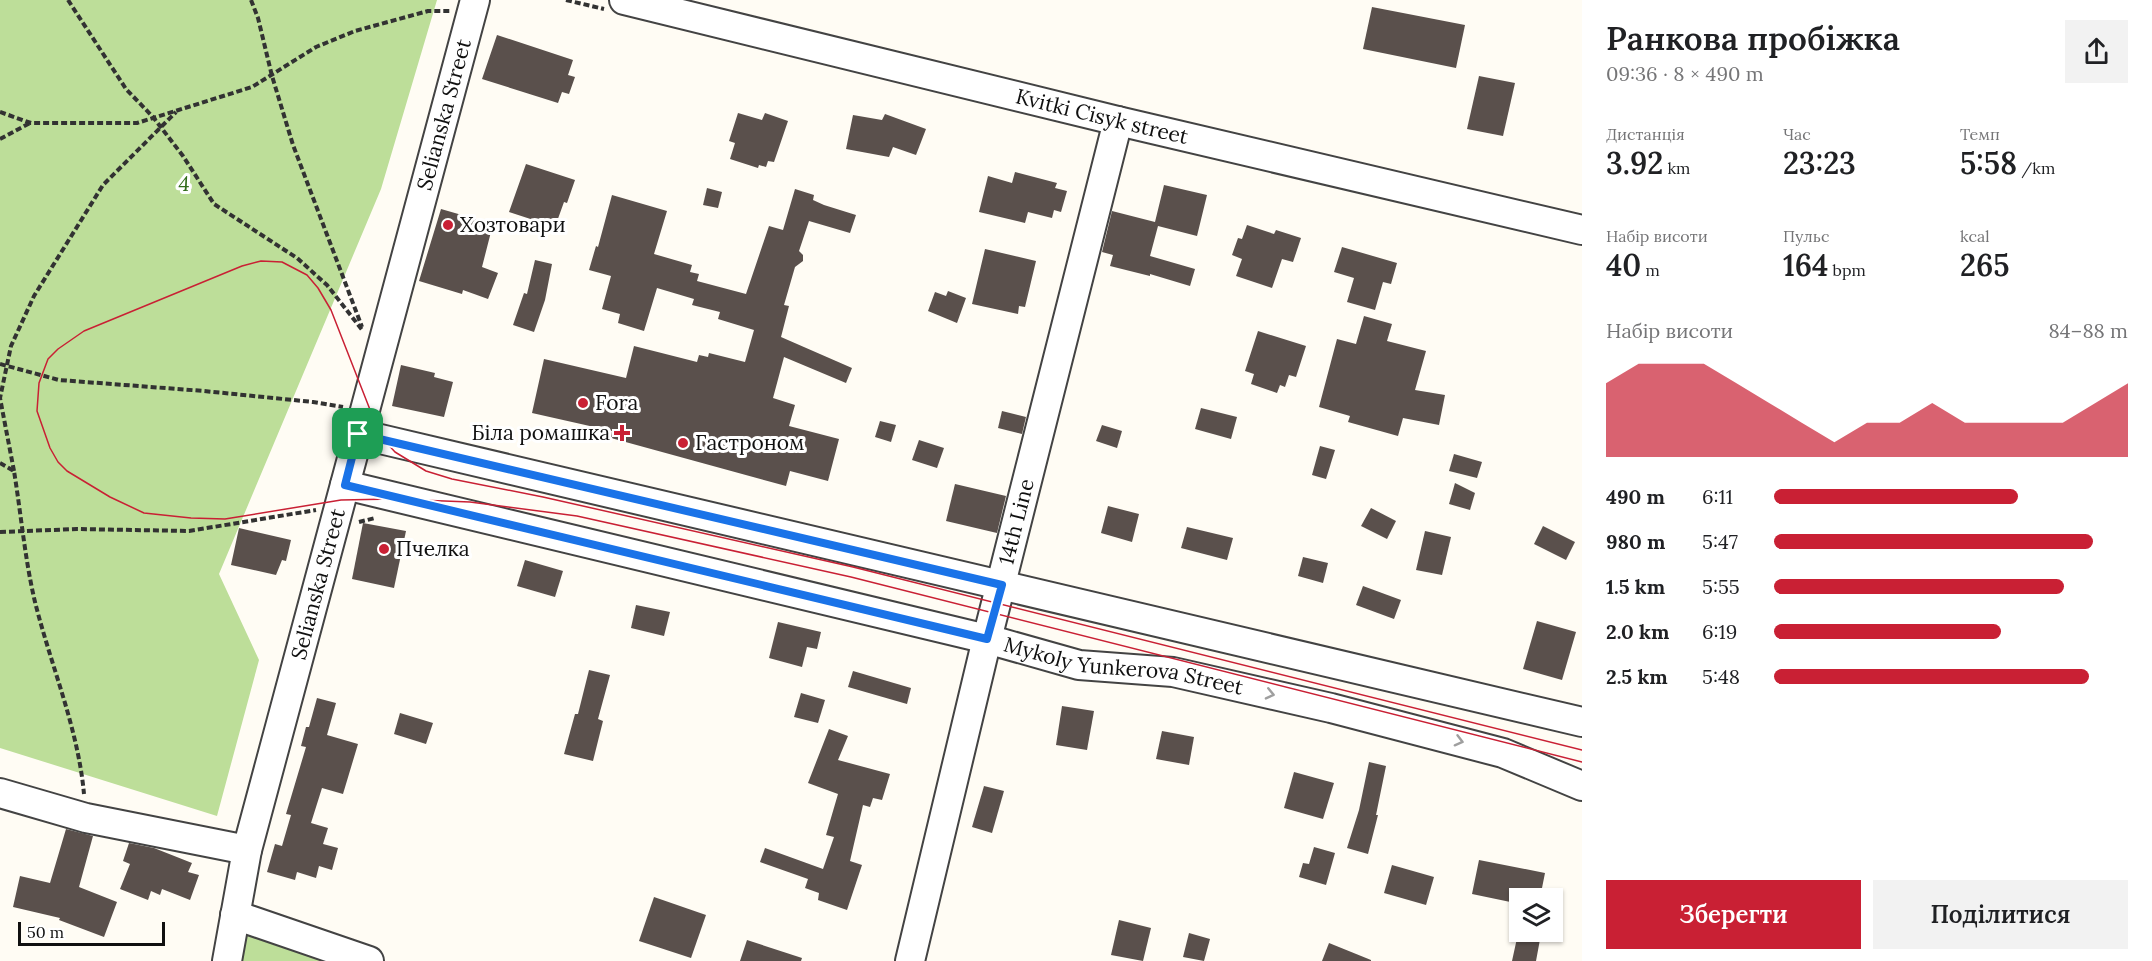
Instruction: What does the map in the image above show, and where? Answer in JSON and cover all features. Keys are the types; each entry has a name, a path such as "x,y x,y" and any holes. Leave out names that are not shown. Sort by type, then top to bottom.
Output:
{"street":[{"name":"Kvitki Cisyk street","path":"624,0 1118,121 1582,231"},
{"name":"Selianska Street","path":"227,961 248,849 358,434 460,11"},
{"name":"14th Line","path":"910,961 987,639 1118,121"},
{"path":"358,434 1582,722"},
{"name":"Mykoly Yunkerova Street","path":"345,485 987,639 1079,665 1173,672 1331,708 1503,753 1582,786"},
{"path":"0,793 86,818 248,849"},
{"path":"235,915 369,961"}],"path":[{"path":"68,0 126,89 153,117 183,156 214,204 297,258 327,285 364,333"},
{"path":"251,0 293,145 364,333"},
{"path":"0,112 31,123 137,123 252,87 316,47 355,30 428,11 460,11"},
{"path":"86,818 82,774 35,601 0,398 11,346 34,296 71,234 103,185 179,109"},
{"path":"0,139 31,123"},
{"path":"364,333 368,322"},
{"path":"0,364 59,380 204,391 313,402 343,408 346,398"},
{"path":"0,463 14,471"},
{"path":"0,532 77,529 189,531 317,510"},
{"path":"353,529 357,523 366,519 380,517"}],"green space":[{"name":"4","path":"0,0 437,0 381,189 219,574 259,660 217,816 0,748"},
{"path":"241,931 341,961 237,961"}],"building":[{"path":"1372,7 1465,25 1456,68 1363,49"},
{"path":"497,35 573,60 568,75 575,77 569,94 562,92 558,103 482,79"},
{"path":"1479,76 1515,83 1503,136 1467,129"},
{"path":"738,113 762,120 765,113 788,121 774,162 768,161 766,167 759,165 758,168 730,159 735,143 729,141"},
{"path":"885,114 926,129 916,155 893,147 889,157 846,149 853,115 882,120"},
{"path":"526,164 575,180 555,227 509,212"},
{"path":"1015,172 1057,183 1055,188 1067,191 1061,212 1054,210 1052,218 1028,212 1025,223 979,212 988,176 1012,183"},
{"path":"1164,185 1207,195 1197,236 1158,226 1150,256 1195,269 1190,286 1150,274 1150,276 1110,266 1113,255 1102,252 1112,211 1155,222"},
{"path":"707,188 722,192 718,208 703,205"},
{"path":"795,189 814,195 813,200 824,205 856,215 850,233 809,221 799,251 803,255 803,261 795,267 784,305 789,306 781,337 852,368 846,383 784,357 773,398 795,405 789,426 839,439 828,481 790,471 786,486 611,438 612,431 532,413 544,359 626,378 634,346 697,362 699,355 708,357 709,353 745,362 754,330 718,319 720,312 692,305 694,299 657,288 644,331 618,323 620,314 602,309 611,276 589,270 596,246 598,247 612,195 667,211 654,254 692,265 690,272 699,274 697,281 746,294 769,226 783,230"},
{"path":"441,209 493,224 482,267 498,273 488,299 463,290 462,294 419,281"},
{"path":"1247,225 1274,234 1276,230 1301,238 1293,262 1282,259 1272,288 1236,276 1242,259 1232,255 1238,238 1242,239"},
{"path":"1342,247 1397,263 1391,284 1383,282 1375,310 1347,302 1354,278 1334,272"},
{"path":"985,249 1036,261 1025,307 1019,306 1018,314 972,304"},
{"path":"535,260 552,264 545,300 534,332 513,325 524,293 527,294"},
{"path":"948,291 966,298 957,323 928,311 935,292 946,296"},
{"path":"1364,316 1392,324 1387,341 1426,351 1415,390 1445,395 1439,425 1403,418 1398,436 1348,422 1350,416 1319,407 1337,339 1356,344"},
{"path":"1258,331 1306,346 1296,377 1289,375 1285,387 1280,385 1277,393 1251,384 1254,374 1245,371"},
{"path":"401,365 435,373 434,377 453,382 444,417 392,406"},
{"path":"1201,408 1237,417 1231,439 1195,429"},
{"path":"1002,411 1026,417 1022,434 998,428"},
{"path":"880,421 896,425 891,442 875,437"},
{"path":"1102,425 1122,431 1117,448 1096,441"},
{"path":"919,440 944,448 937,468 912,460"},
{"path":"1320,446 1335,450 1326,479 1312,475"},
{"path":"1454,454 1482,462 1477,478 1449,471"},
{"path":"1455,483 1475,493 1470,510 1449,504"},
{"path":"955,484 1006,496 997,533 946,521"},
{"path":"1108,506 1139,514 1132,542 1101,533"},
{"path":"1371,508 1396,521 1387,539 1361,526"},
{"path":"363,523 406,531 394,588 352,579"},
{"path":"1543,526 1575,542 1566,560 1534,544"},
{"path":"1187,527 1233,538 1227,560 1181,548"},
{"path":"239,528 291,540 286,561 282,560 276,575 231,565"},
{"path":"1425,531 1451,537 1442,575 1416,570"},
{"path":"1303,557 1328,563 1323,583 1298,576"},
{"path":"525,560 563,571 555,597 517,586"},
{"path":"1363,586 1401,600 1394,619 1356,605"},
{"path":"636,605 670,612 664,636 631,628"},
{"path":"1537,621 1576,632 1562,680 1523,669"},
{"path":"778,622 821,632 817,649 807,647 802,667 769,658"},
{"path":"589,670 610,675 598,719 603,721 593,761 564,754 575,714 578,714"},
{"path":"853,671 911,688 907,704 848,687"},
{"path":"801,693 825,700 818,723 794,717"},
{"path":"317,698 336,703 327,735 358,744 343,794 322,788 311,823 328,828 323,844 338,848 332,870 319,866 316,878 297,872 295,880 267,872 275,844 282,846 291,815 286,814 306,747 301,746"},
{"path":"1062,706 1094,711 1087,750 1056,745"},
{"path":"400,713 433,723 426,744 394,734"},
{"path":"829,729 848,736 838,760 890,774 882,800 873,798 870,807 863,805 850,861 862,865 847,910 818,900 819,893 805,888 808,879 760,862 765,848 823,869 834,837 826,835 838,794 808,783"},
{"path":"1162,731 1194,737 1189,765 1156,759"},
{"path":"1369,762 1386,766 1376,815 1378,815 1368,854 1347,848 1359,810"},
{"path":"1294,772 1334,783 1323,819 1284,808"},
{"path":"984,786 1004,791 992,833 972,827"},
{"path":"66,829 93,836 79,887 117,902 104,937 59,920 60,918 13,907 20,876 50,883"},
{"path":"129,843 154,848 192,863 188,872 199,875 190,900 162,889 160,895 151,891 148,900 120,889 130,864 123,861"},
{"path":"1314,847 1335,853 1326,885 1299,877 1303,863 1309,864"},
{"path":"1479,860 1545,873 1542,888 1509,888 1509,902 1472,894"},
{"path":"1392,865 1434,877 1426,905 1384,893"},
{"path":"654,897 706,915 691,958 639,941"},
{"path":"1119,920 1151,928 1143,961 1111,955"},
{"path":"1189,933 1210,939 1204,961 1183,957"},
{"path":"747,940 802,958 801,961 740,961"},
{"path":"1516,942 1540,942 1536,961 1512,961"},
{"path":"1329,943 1371,960 1371,961 1322,961"}],"tram line":[{"path":"1582,750 853,567 543,497 452,479 426,471 395,452 384,440 331,310 307,275 282,262 261,261 242,266 84,331 48,359 39,383 37,411 50,448 58,462 67,471 110,497 144,513 225,519 341,500 393,499 470,502 577,516 851,577 1582,762"}],"place":[{"name":"Хозтовари","path":"448,225"},
{"name":"Fora","path":"583,403"},
{"name":"Біла ромашка","path":"622,433"},
{"name":"Гастроном","path":"683,443"},
{"name":"Пчелка","path":"384,549"}],"route":[{"path":"358,434 1002,585 987,639 345,485 358,434"}]}
